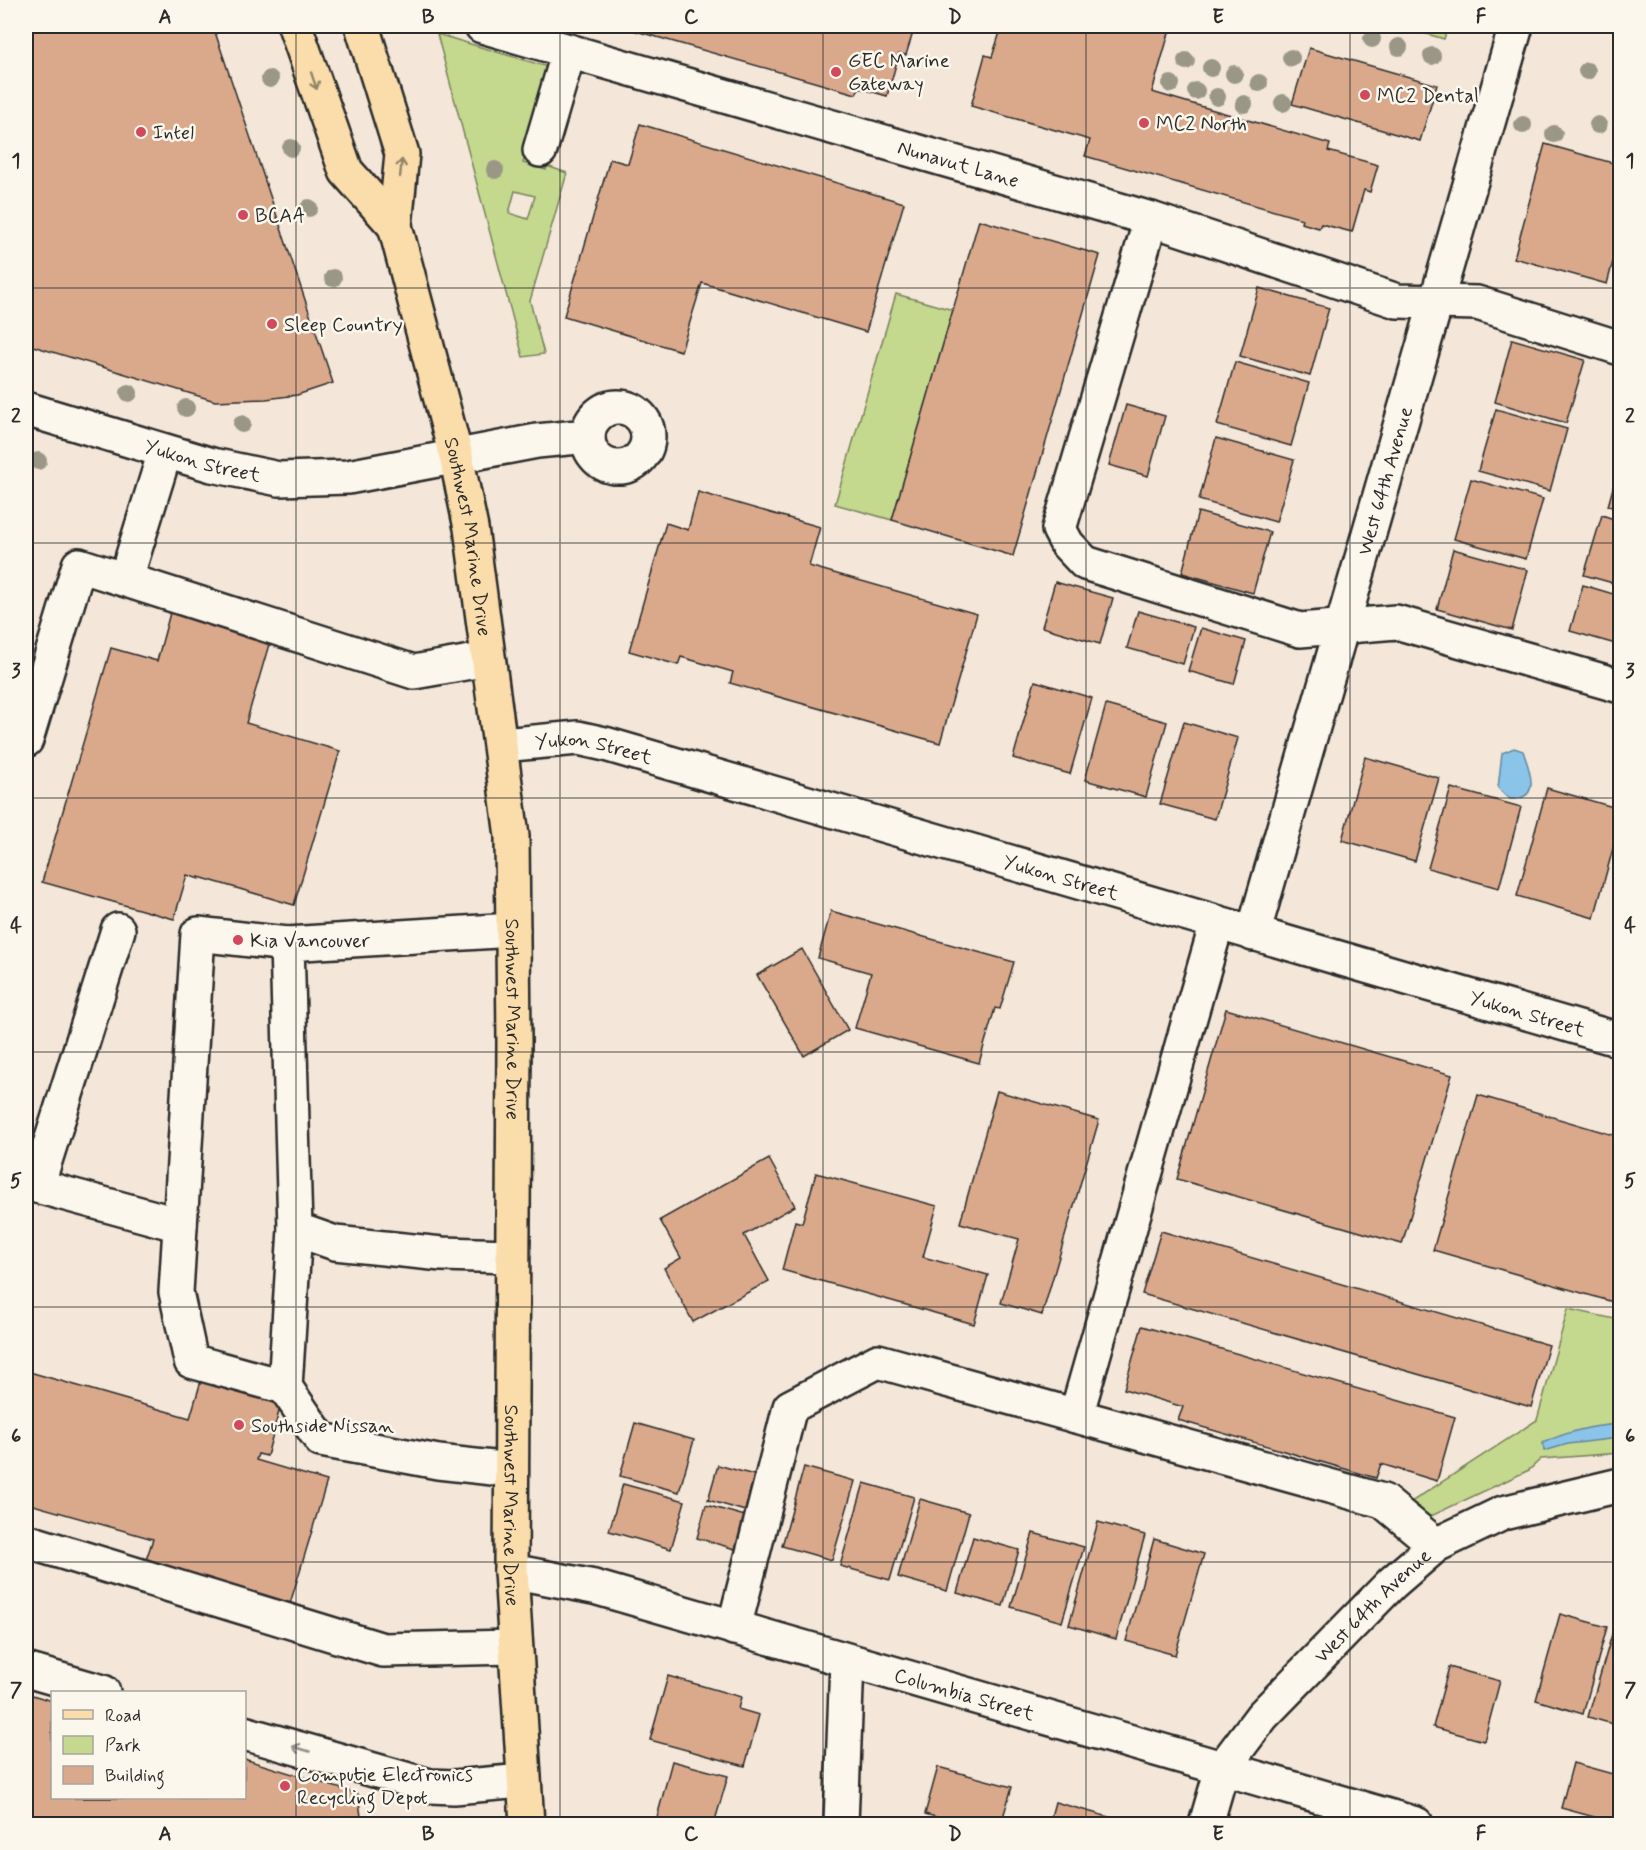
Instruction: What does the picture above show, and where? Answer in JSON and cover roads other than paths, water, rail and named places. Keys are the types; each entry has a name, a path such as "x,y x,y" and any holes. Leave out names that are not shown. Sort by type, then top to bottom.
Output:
{"main road":[{"name":"Southwest Marine Drive","path":"295,26 346,171 395,226"},
{"name":"Southwest Marine Drive","path":"362,26 402,154 395,226 456,456 471,528 512,836 511,1571 513,1647 527,1824"}],"street":[{"name":"Nunavut Lane","path":"482,26 1151,219 1397,301 1477,303 1620,348"},
{"name":"West 64th Avenue","path":"1253,934 1516,26"},
{"path":"540,150 569,51"},
{"path":"1151,219 1059,529 1067,544 1085,563 1300,630 1396,622 1620,686"},
{"name":"Yukon Street","path":"26,409 165,452 279,479 348,477 537,441 588,436"},
{"path":"126,578 165,452"},
{"path":"26,740 79,565 126,578 414,672 488,659"},
{"name":"Yukon Street","path":"501,745 578,738 605,744 1620,1040"},
{"path":"1076,1416 1217,923"},
{"path":"118,930 31,1184 180,1225"},
{"path":"285,1387 191,1361 176,1292 198,934 287,944 513,930"},
{"path":"287,944 295,1229 285,1387 321,1440 438,1462 511,1470"},
{"path":"295,1229 335,1243 442,1254 512,1256"},
{"path":"734,1628 790,1407 878,1361 1383,1501 1436,1545"},
{"name":"West 64th Avenue","path":"1206,1824 1222,1769 1262,1716 1392,1583 1436,1545 1503,1513 1620,1485"},
{"path":"26,1541 383,1650 513,1647"},
{"name":"Columbia Street","path":"511,1571 594,1587 1416,1824"},
{"path":"841,1824 847,1660"},
{"path":"26,1670 100,1691"},
{"path":"246,1734 430,1786 454,1787 522,1781"}],"water":[{"path":"1514,748 1523,751 1531,783 1527,795 1510,799 1498,788 1502,753"},
{"path":"1619,1424 1618,1438 1568,1444 1544,1451 1543,1443 1561,1435"}],"place":[{"name":"GEC Marine Gateway","path":"836,72"},
{"name":"MC2 Dental","path":"1365,95"},
{"name":"MC2 North","path":"1144,123"},
{"name":"Intel","path":"141,132"},
{"name":"BCAA","path":"243,215"},
{"name":"Sleep Country","path":"272,324"},
{"name":"Kia Vancouver","path":"238,940"},
{"name":"Southside Nissan","path":"239,1425"},
{"name":"Computie Electronics Recycling Depot","path":"285,1786"}]}
